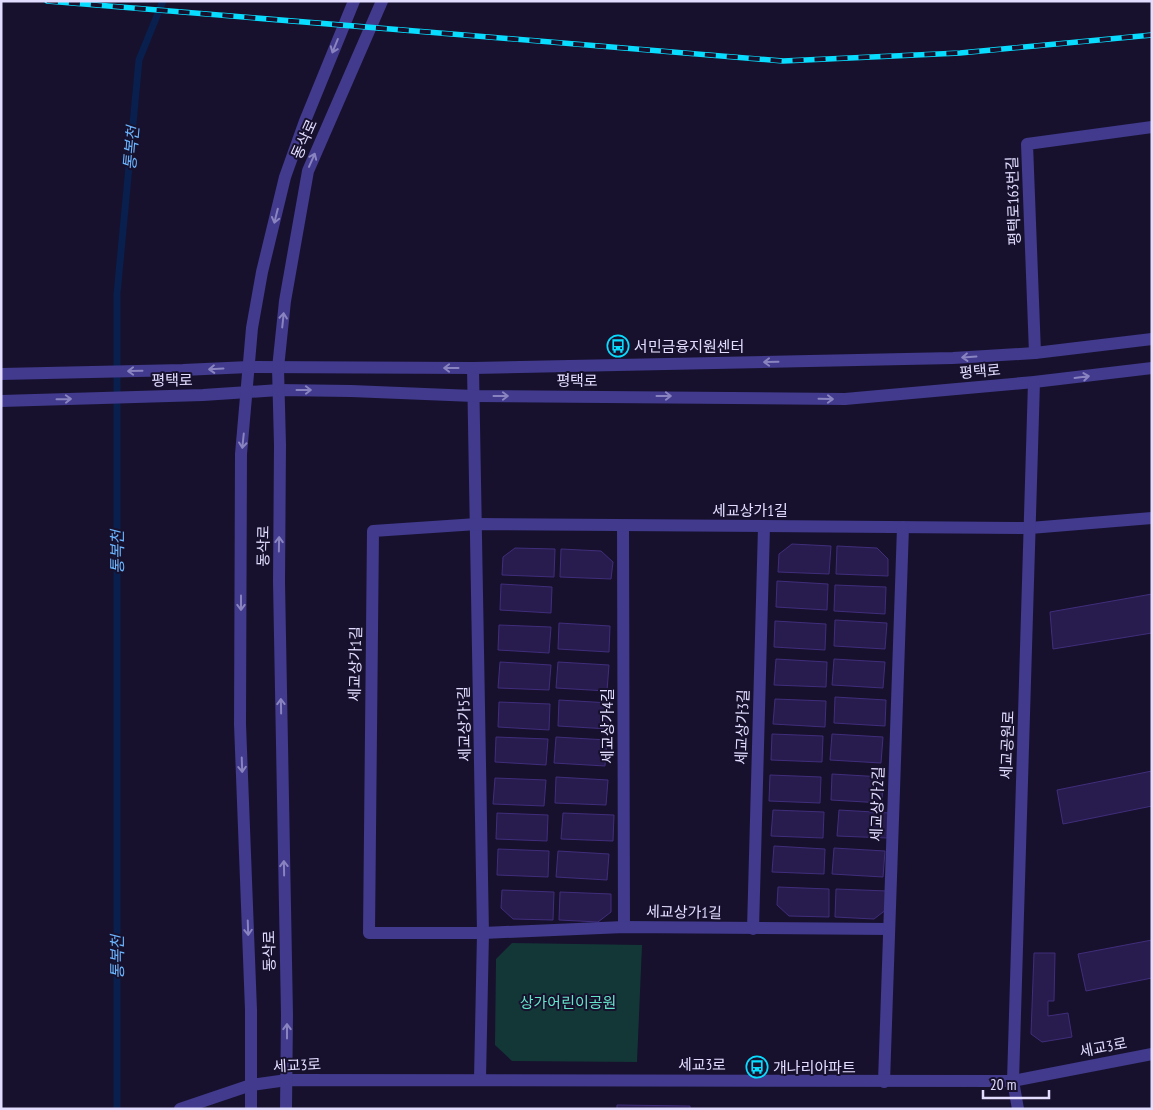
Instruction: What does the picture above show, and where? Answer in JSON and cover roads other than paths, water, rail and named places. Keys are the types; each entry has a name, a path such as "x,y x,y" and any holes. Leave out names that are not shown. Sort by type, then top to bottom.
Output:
{"street":[{"name":"동삭로","path":"251,1109 251,1010 240,724 241,454 253,318 285,177 305,121 354,1"},
{"name":"동삭로","path":"286,1109 278,368 285,301 308,171 382,1"},
{"name":"평택로163번길","path":"1035,353 1027,144 1152,127"},
{"name":"평택로","path":"7,373 249,367 473,368 953,358 1035,353 1152,338"},
{"name":"세교상가5길","path":"473,368 483,933 480,1079"},
{"name":"평택로","path":"1,401 203,395 279,390 474,396 701,396 845,399 1034,382 1152,368"},
{"name":"세교공원로","path":"1018,1109 1013,1081 1034,382"},
{"name":"세교상가1길","path":"889,929 624,927 483,933 369,933 373,531 476,524 1030,528 1152,518"},
{"name":"세교상가4길","path":"623,526 624,927"},
{"name":"세교상가3길","path":"753,929 764,527"},
{"name":"세교상가2길","path":"884,1082 902,527"},
{"name":"세교3로","path":"180,1109 251,1085 287,1080 1013,1081 1152,1054"}],"waterway":[{"name":"통복천","path":"117,1109 117,294 139,60 163,1"}],"railway":[{"path":"47,1 783,61 960,53 1152,35"}],"place":[{"name":"서민금융지원센터","path":"618,346"},
{"name":"개나리아파트","path":"757,1067"}],"park label":[{"name":"상가어린이공원","path":"568,1002"}]}
